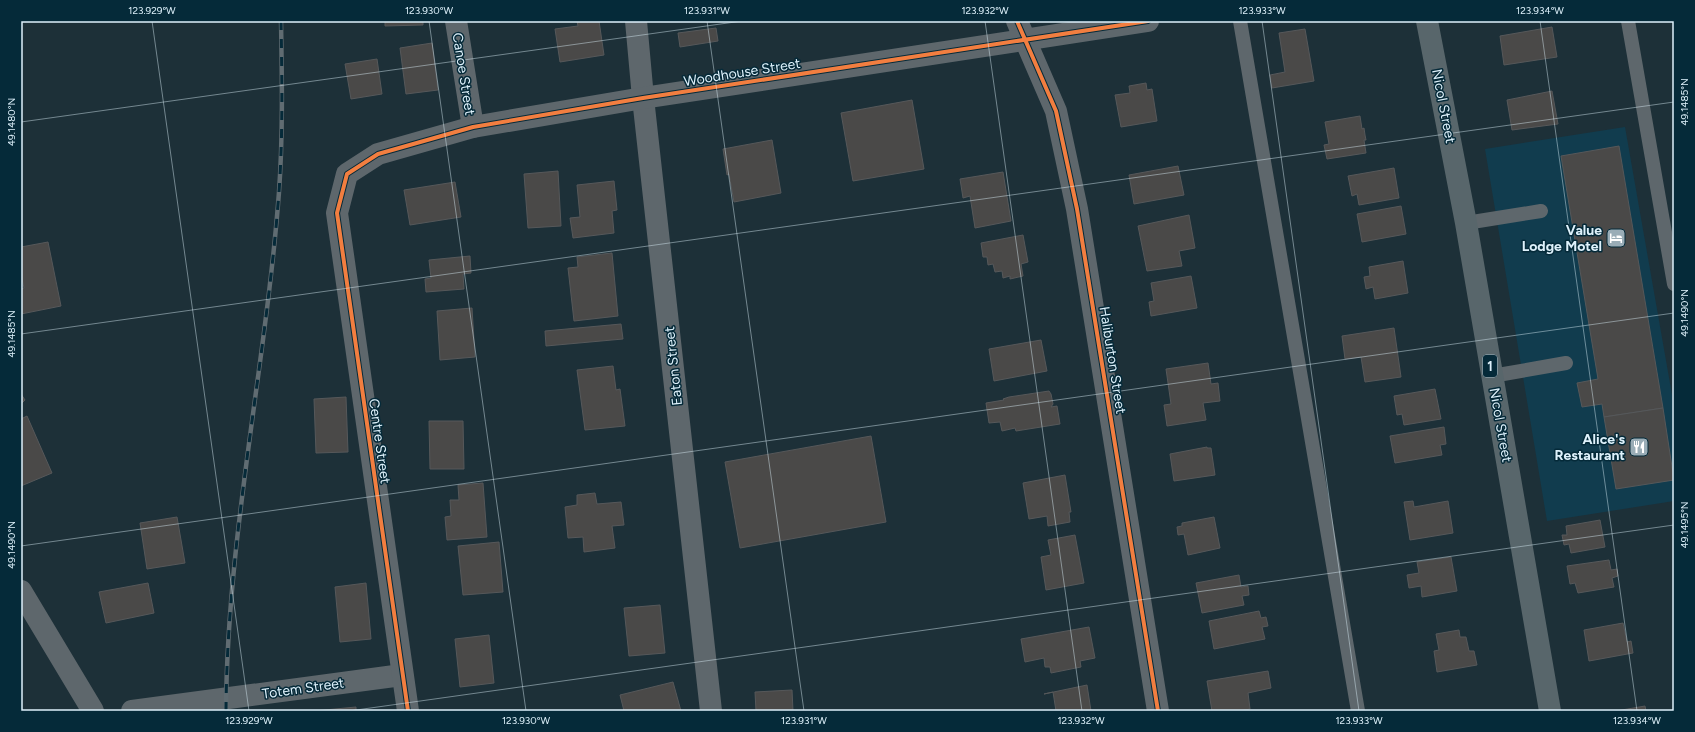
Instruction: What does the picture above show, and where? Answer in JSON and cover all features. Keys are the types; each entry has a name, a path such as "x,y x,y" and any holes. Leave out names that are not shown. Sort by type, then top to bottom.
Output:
{"highway":[{"name":"Nicol Street","path":"1427,21 1466,223 1550,711"}],"street":[{"name":"Canoe Street","path":"456,21 473,128"},
{"name":"Eaton Street","path":"636,21 643,98 711,711"},
{"name":"Woodhouse Street","path":"347,174 378,154 473,128 1021,30 1148,21"},
{"name":"Haliburton Street","path":"1021,30 1056,112 1077,209 1158,711"},
{"name":"Centre Street","path":"347,174 337,213 408,711"},
{"path":"21,591 93,711"},
{"name":"Totem Street","path":"132,711 402,675"}],"lane":[{"path":"1240,21 1358,711"},
{"path":"1628,21 1674,284"},
{"path":"1466,223 1541,211"},
{"path":"1492,376 1566,363"}],"shaded area":[{"path":"1625,127 1674,406 1674,501 1547,521 1485,149"}],"building":[{"path":"385,21 423,21 423,25 385,26"},
{"path":"577,21 599,21 604,55 560,62 555,29 578,26"},
{"path":"1552,27 1557,57 1504,65 1500,36"},
{"path":"716,28 718,41 680,47 678,33"},
{"path":"1305,29 1314,81 1272,88 1270,75 1285,72 1279,33"},
{"path":"432,43 438,90 406,94 400,48"},
{"path":"377,59 382,94 351,99 345,64"},
{"path":"1146,83 1147,90 1152,89 1157,121 1121,127 1115,95 1130,93 1129,86"},
{"path":"1552,91 1558,124 1512,130 1507,100"},
{"path":"912,100 924,169 853,181 841,113"},
{"path":"1360,116 1362,129 1364,128 1366,140 1364,140 1366,153 1327,159 1324,145 1329,144 1325,122"},
{"path":"772,140 781,193 734,202 729,174 727,175 723,149"},
{"path":"1619,146 1663,408 1604,417 1602,404 1582,407 1577,383 1598,379 1561,156"},
{"path":"1178,166 1184,195 1134,204 1129,175"},
{"path":"1394,168 1399,198 1359,205 1357,194 1352,196 1348,176"},
{"path":"558,171 561,226 528,228 524,174"},
{"path":"1003,172 1011,221 975,228 970,196 963,198 960,179"},
{"path":"614,181 617,210 612,211 614,233 573,238 570,218 580,217 577,185"},
{"path":"455,182 461,217 410,225 404,190"},
{"path":"1401,206 1406,234 1362,242 1357,214"},
{"path":"1189,215 1195,248 1179,251 1182,266 1147,271 1138,226"},
{"path":"1023,235 1028,262 1021,264 1023,276 1010,279 1010,276 1003,278 1002,271 995,272 993,264 988,265 987,257 983,257 981,243"},
{"path":"48,242 61,306 21,314 21,289 24,288 21,274 21,247"},
{"path":"612,253 618,316 574,321 568,268 578,267 577,257"},
{"path":"470,256 471,273 463,274 464,289 426,292 425,279 431,278 429,260"},
{"path":"1403,261 1408,293 1375,299 1373,287 1366,289 1364,277 1370,276 1369,267"},
{"path":"1191,276 1197,308 1151,316 1149,302 1154,301 1151,283"},
{"path":"472,308 475,357 440,360 437,311"},
{"path":"621,324 623,339 546,346 545,331"},
{"path":"1394,328 1401,377 1365,382 1361,357 1345,359 1342,336"},
{"path":"1041,340 1047,371 994,381 989,349"},
{"path":"1208,363 1211,384 1218,383 1220,401 1203,403 1206,420 1167,426 1164,405 1171,404 1166,369"},
{"path":"613,366 616,390 620,389 625,426 585,430 577,370"},
{"path":"1435,389 1441,419 1404,425 1402,414 1397,415 1394,396"},
{"path":"1049,391 1053,404 1051,407 1057,406 1060,424 1016,431 1015,428 1002,431 1000,422 989,423 986,403 1004,400 1003,399 1009,397"},
{"path":"21,394 25,400 21,404"},
{"path":"346,397 348,452 316,453 314,399"},
{"name":"Alice's Restaurant","path":"1663,408 1674,480 1616,489 1604,417"},
{"path":"27,416 52,473 21,486 21,419"},
{"path":"429,421 463,421 464,469 430,469"},
{"path":"1444,427 1446,444 1440,445 1442,455 1395,463 1390,436"},
{"path":"871,436 886,522 740,548 725,462"},
{"path":"1207,447 1211,448 1215,475 1174,481 1170,454"},
{"path":"1065,475 1071,512 1069,512 1070,522 1048,526 1047,516 1029,519 1023,483"},
{"path":"483,483 487,537 447,540 445,517 451,516 450,500 459,500 458,485"},
{"path":"595,493 597,504 621,502 624,525 612,526 615,548 584,552 583,537 568,538 565,507 577,505 577,495"},
{"path":"1413,501 1414,507 1448,501 1453,533 1410,540 1404,502"},
{"path":"177,517 185,563 147,569 140,523"},
{"path":"1214,517 1220,548 1188,555 1184,534 1178,535 1177,527 1182,526 1182,523"},
{"path":"1600,520 1605,547 1571,553 1569,544 1564,545 1562,535 1567,535 1566,526"},
{"path":"1075,535 1084,583 1046,590 1041,557 1051,555 1048,540"},
{"path":"499,542 503,592 463,595 458,546"},
{"path":"1451,557 1457,591 1422,597 1421,586 1409,588 1407,575 1419,573 1417,562"},
{"path":"1609,560 1611,570 1617,569 1618,576 1612,578 1614,587 1578,593 1575,583 1570,584 1567,566"},
{"path":"1239,575 1241,587 1248,586 1249,595 1242,596 1244,605 1202,613 1196,583"},
{"path":"148,583 154,613 106,623 99,592"},
{"path":"366,583 371,639 340,642 335,587"},
{"path":"660,605 665,653 629,656 624,608"},
{"path":"1259,611 1261,618 1266,617 1268,626 1262,627 1265,639 1214,649 1209,621"},
{"path":"1623,623 1627,642 1631,641 1633,653 1589,661 1584,630"},
{"path":"1089,627 1095,658 1080,661 1081,667 1051,673 1050,667 1045,667 1044,658 1025,662 1021,639"},
{"path":"1459,630 1460,637 1466,637 1469,651 1474,651 1477,665 1437,672 1434,651 1439,650 1436,634"},
{"path":"489,635 494,683 460,687 455,639"},
{"path":"1268,671 1271,688 1248,693 1250,709 1239,711 1212,711 1207,681"},
{"path":"673,682 681,711 624,711 620,695"},
{"path":"1087,685 1091,711 1056,711 1053,692"},
{"path":"792,690 793,711 756,711 755,692"},
{"path":"1645,706 1646,711 1616,711"},
{"path":"356,707 356,711 314,711"}],"railway":[{"path":"226,711 228,646 233,580 273,257 279,192 282,128 281,21"}],"cycle path":[{"path":"1017,21 1056,111 1077,209 1158,711"},
{"path":"408,711 337,213 347,174 378,154 473,127 643,98 1148,21"}],"place":[{"name":"Value Lodge Motel","path":"1616,238"},
{"name":"Alice's Restaurant","path":"1639,447"}]}
